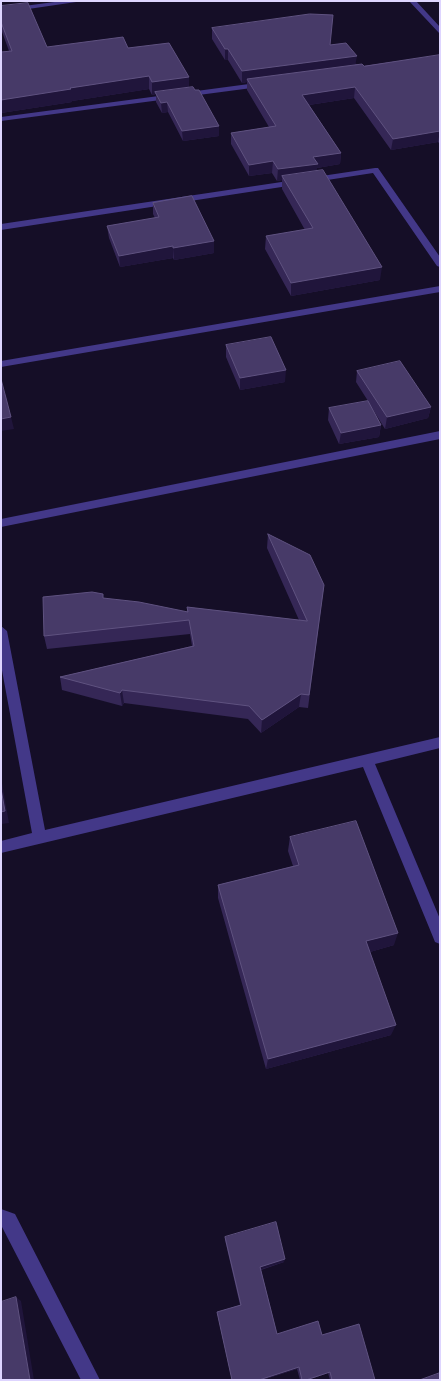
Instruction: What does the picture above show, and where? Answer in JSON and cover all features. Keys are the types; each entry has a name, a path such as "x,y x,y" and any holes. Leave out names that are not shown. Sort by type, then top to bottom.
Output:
{"street":[{"path":"1,11 80,1"},
{"path":"412,1 440,32"},
{"path":"1,119 274,82"},
{"path":"1,227 375,170 440,264"},
{"path":"1,364 440,289"},
{"path":"1,523 440,435"},
{"path":"1,631 40,838"},
{"path":"1,847 440,742"},
{"path":"367,760 440,937"},
{"path":"1,1217 9,1220 91,1380"}],"building":[{"path":"28,3 47,47 123,37 128,48 169,43 189,77 152,82 149,76 1,100 1,52 12,51 1,22 1,6"},
{"path":"310,14 333,15 330,45 346,43 357,56 242,71 212,28"},
{"path":"440,55 440,131 393,139 355,87 302,95 341,153 313,157 318,164 278,169 273,161 249,165 231,133 276,126 247,79 362,64 364,66"},
{"path":"193,87 195,90 199,90 219,126 182,131 167,102 161,103 155,92"},
{"path":"323,170 382,267 291,283 266,236 313,228 282,176"},
{"path":"192,196 214,241 119,256 107,226 159,217 153,203"},
{"path":"271,337 286,370 240,378 226,345"},
{"path":"400,361 431,407 387,417 357,371"},
{"path":"1,379 11,417 1,419"},
{"path":"368,401 381,425 341,433 329,408"},
{"path":"268,534 310,555 324,585 309,695 301,694 262,720 249,706 122,690 120,693 60,677 194,646 189,620 44,636 43,597 92,592 103,594 103,598 139,602 188,612 187,607 307,621"},
{"path":"1,789 5,811 1,812"},
{"path":"356,821 398,933 366,941 396,1025 268,1059 218,885 299,865 290,837"},
{"path":"276,1222 285,1259 260,1267 277,1334 318,1321 322,1335 359,1324 375,1380 332,1380 330,1372 302,1380 299,1367 259,1380 232,1380 217,1312 241,1305 225,1237"},
{"path":"16,1297 30,1380 1,1380 1,1302"},
{"path":"440,1373 440,1380 420,1380"}]}
